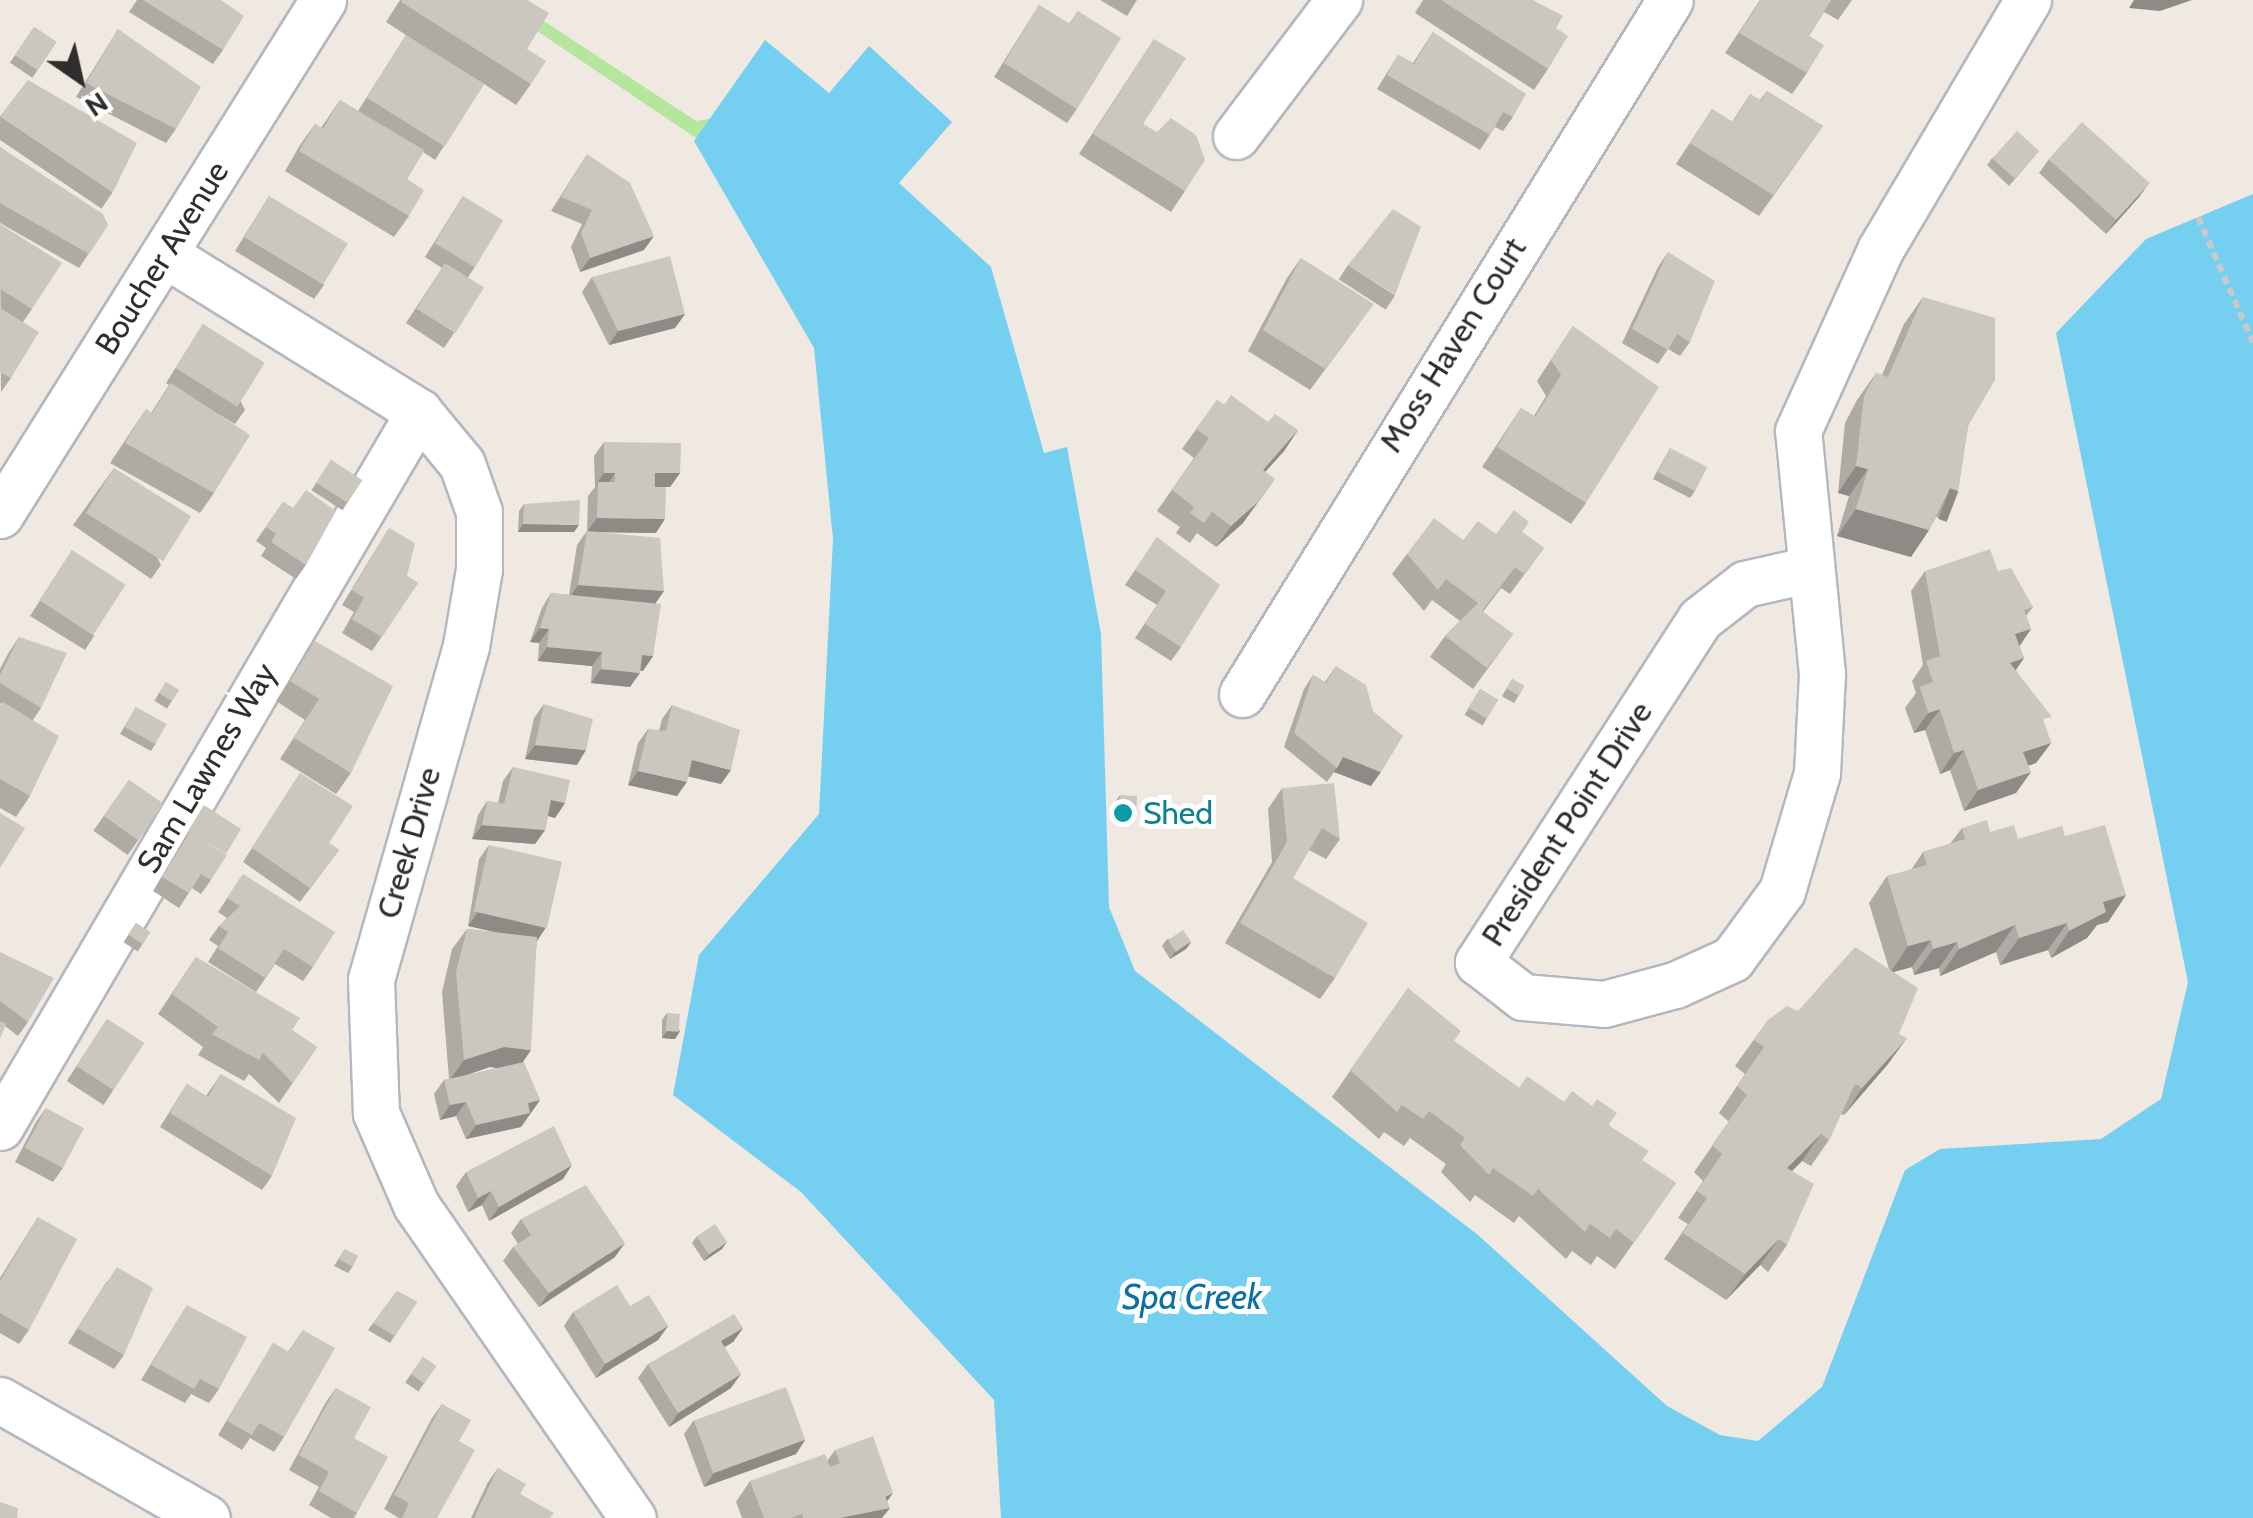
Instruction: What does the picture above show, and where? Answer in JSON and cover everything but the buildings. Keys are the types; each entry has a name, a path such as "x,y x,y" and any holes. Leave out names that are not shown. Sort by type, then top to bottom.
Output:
{"street":[{"name":"Boucher Avenue","path":"0,515 323,0"},
{"path":"1236,136 1339,0"},
{"name":"Moss Haven Court","path":"1242,694 1670,0"},
{"name":"President Point Drive","path":"1811,568 1745,584 1700,619 1478,962 1523,996 1604,1004 1675,985 1732,958 1782,891 1817,773 1822,674 1798,431 1880,250 2028,0"},
{"name":"Creek Drive","path":"166,255 419,412 462,464 480,512 479,568 466,646 371,979 376,1114 416,1205 632,1518"},
{"name":"Sam Lawnes Way","path":"0,1126 419,412"},
{"path":"0,1400 207,1518"}],"path":[{"path":"2198,218 2253,342"}],"green space":[{"path":"491,0 512,0 696,121 722,117 696,138"}],"water":[{"name":"Spa Creek","path":"765,40 829,93 869,46 952,122 899,183 991,267 1044,453 1067,447 1101,634 1109,907 1135,971 1478,1235 1667,1406 1720,1435 1758,1441 1822,1387 1905,1170 1940,1149 2101,1139 2161,1099 2188,982 2056,333 2146,239 2253,194 2253,1518 1001,1518 994,1400 801,1192 673,1095 699,955 819,814 833,539 814,348 694,141"}],"place":[{"name":"Shed","path":"1123,813"}]}
